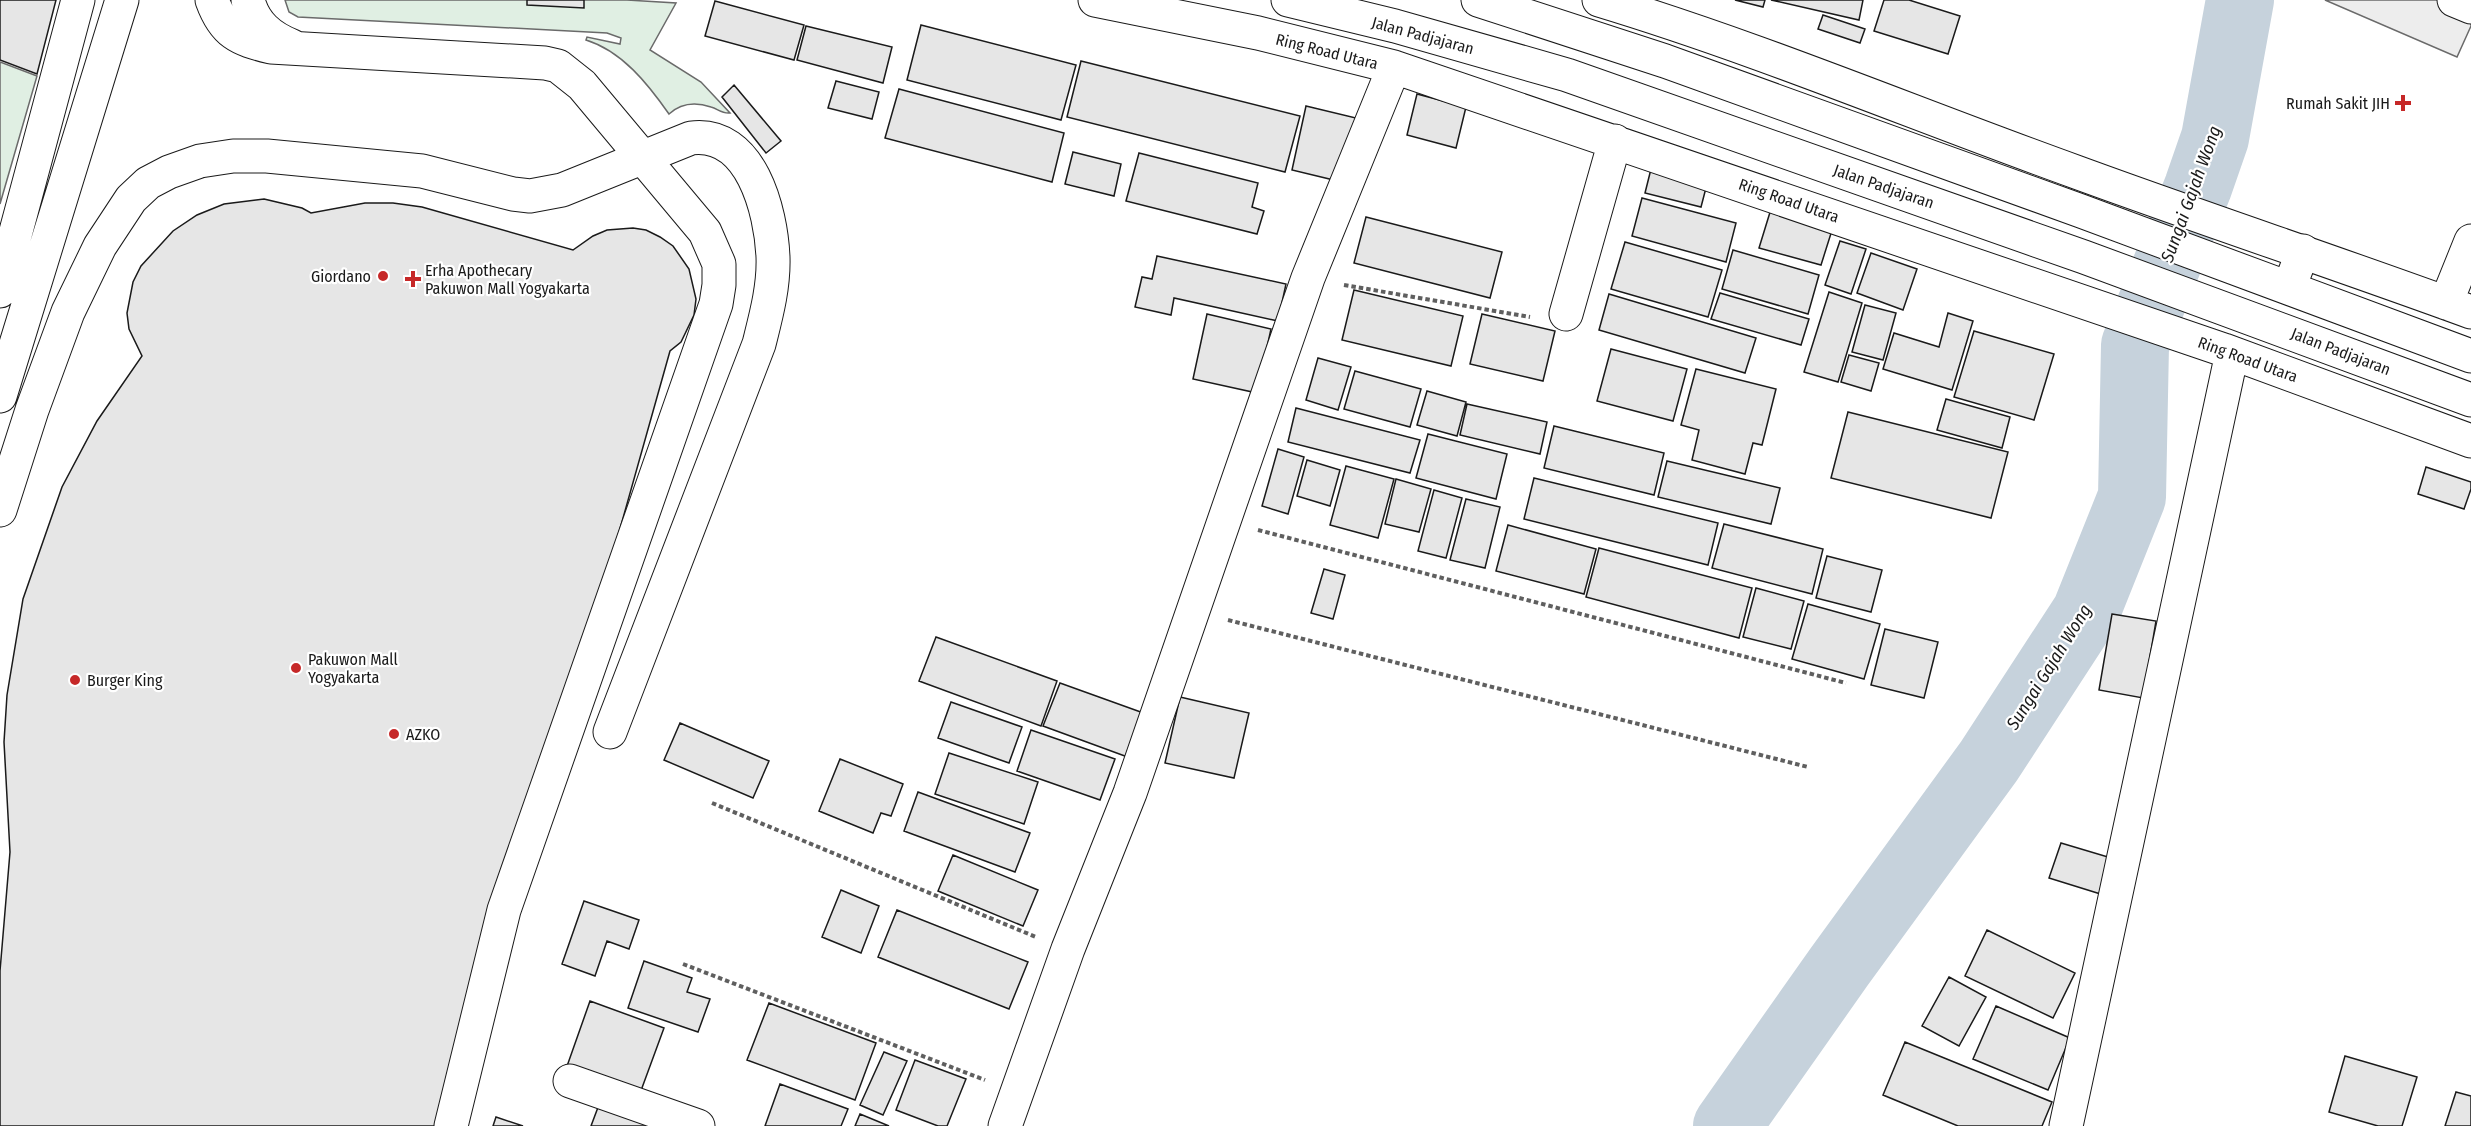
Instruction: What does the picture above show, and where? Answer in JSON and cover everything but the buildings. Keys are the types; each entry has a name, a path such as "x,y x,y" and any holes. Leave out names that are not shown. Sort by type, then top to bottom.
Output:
{"main road":[{"path":"0,291 78,0"},
{"path":"0,396 122,0"},
{"path":"212,0 218,19 233,34 271,47 545,63 558,66 582,85 705,232 719,264 716,304 504,910 451,1126"},
{"path":"248,0 255,17 264,30 277,40 299,49"},
{"name":"Ring Road Utara","path":"1095,0 1258,33 1394,67 2228,351 2471,441"},
{"name":"Jalan Padjajaran","path":"1288,0 1395,26 1566,75 2084,257 2471,400"},
{"path":"1478,0 1665,61 2081,211 2471,356"},
{"path":"1599,0 1852,87 2077,172 2459,308 2471,242"},
{"path":"2454,0 2471,7"},
{"path":"1005,1126 1068,950 1130,793 1308,278 1394,67"},
{"path":"0,510 32,410 68,312 100,246 131,199 148,183 169,172 201,161 233,156 267,156 422,171 513,194 530,196 562,190 691,138 706,136 720,140 734,149 754,178 762,198 769,222 773,258 771,289 759,344 610,732"},
{"path":"1566,314 1615,141"},
{"path":"2280,285 2297,249"},
{"path":"2066,1126 2228,351"},
{"path":"0,414 7,420 8,426 0,450"},
{"path":"570,1082 698,1126"}],"path":[{"path":"1308,278 1530,317"},
{"path":"1224,520 1846,683"},
{"path":"1193,611 1808,767"},
{"path":"712,803 1068,950"},
{"path":"683,964 1017,1092"}],"green space":[{"path":"285,0 627,0 676,3 650,50 701,82 730,113 694,104 679,108 669,114 643,80 623,60 586,40 587,37 620,44 621,38 607,33 298,17 289,12"},
{"path":"0,62 37,76 0,204"}],"shaded area":[{"path":"2325,0 2471,0 2471,26 2457,57"}],"waterway":[{"name":"Sungai Gajah Wong","path":"1727,1126 1989,761 2086,612 2132,497 2135,345 2198,187 2215,138 2240,0"}],"place":[{"name":"Rumah Sakit JIH","path":"2403,103"},
{"name":"Giordano","path":"383,276"},
{"name":"Erha Apothecary Pakuwon Mall Yogyakarta","path":"413,279"},
{"name":"Pakuwon Mall Yogyakarta","path":"296,668"},
{"name":"Burger King","path":"75,680"},
{"name":"AZKO","path":"394,734"}]}
